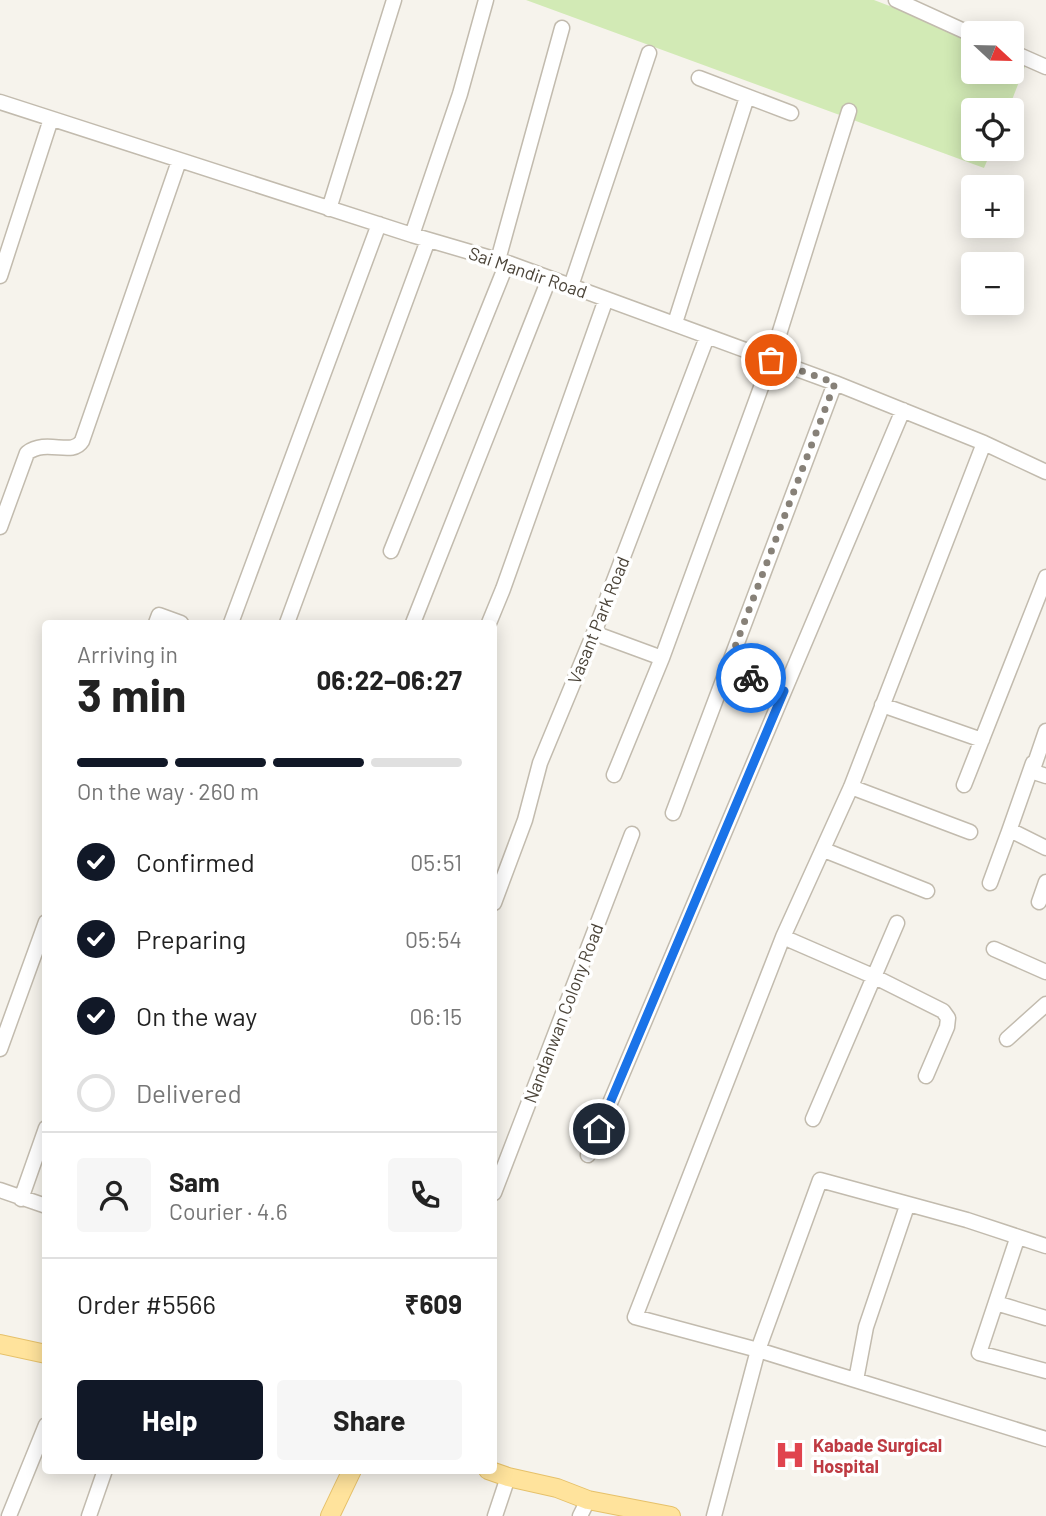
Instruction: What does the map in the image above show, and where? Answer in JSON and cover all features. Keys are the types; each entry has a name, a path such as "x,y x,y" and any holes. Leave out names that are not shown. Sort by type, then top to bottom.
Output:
{"main road":[{"path":"0,1343 42,1349"},
{"path":"497,1473 557,1488 584,1508 671,1516"},
{"path":"330,1516 350,1474"}],"street":[{"path":"329,209 394,0"},
{"path":"412,235 460,94 486,0"},
{"path":"895,0 961,30"},
{"path":"391,551 502,261 562,27"},
{"path":"572,286 649,53"},
{"path":"1024,57 1046,67"},
{"path":"699,78 791,113"},
{"path":"675,323 747,97"},
{"name":"Sai Mandir Road","path":"0,102 379,225 502,261 835,383 984,443 1046,472"},
{"path":"614,775 662,658 771,360 849,111"},
{"path":"0,275 51,119"},
{"path":"0,527 27,453 41,445 73,449 82,441 179,161"},
{"path":"232,620 379,225"},
{"path":"288,620 428,240"},
{"path":"415,620 549,279"},
{"path":"490,620 606,299"},
{"name":"Vasant Park Road","path":"497,895 525,820 540,763 594,633 707,337"},
{"path":"673,813 835,383"},
{"path":"588,1155 902,410"},
{"path":"984,443 851,787 783,937 635,1317 758,1350 1046,1439"},
{"path":"964,785 1046,577"},
{"path":"157,620 159,615 173,620"},
{"path":"594,633 662,658"},
{"path":"727,668 784,691"},
{"path":"883,705 982,740"},
{"path":"990,883 1046,732"},
{"path":"1034,763 1033,769 1046,776"},
{"path":"851,787 970,832"},
{"path":"1008,834 1016,831 1046,848"},
{"name":"Nandanwan Colony Road","path":"497,1185 632,834"},
{"path":"824,850 927,891"},
{"path":"1039,902 1046,882"},
{"path":"813,1119 897,923"},
{"path":"0,1049 42,933"},
{"path":"783,937 875,977 943,1011 948,1017 947,1027 926,1076"},
{"path":"994,949 1046,972"},
{"path":"1007,1039 1046,1004"},
{"path":"22,1199 42,1140"},
{"path":"713,1516 758,1350 820,1180 907,1206 967,1220 1046,1247"},
{"path":"0,1190 42,1205"},
{"path":"856,1380 866,1327 907,1206"},
{"path":"1013,1236 1017,1239 979,1353 1046,1371"},
{"path":"996,1303 1046,1318"},
{"path":"9,1516 42,1435"},
{"path":"89,1516 104,1474"},
{"path":"495,1516 508,1477"}],"green space":[{"path":"526,0 874,0 961,33 961,84 1018,84 1013,98 961,98 961,160"},
{"path":"965,161 987,161 984,168"}],"way so far":[{"path":"751,678 727,668 835,383 771,360"}],"place":[{"name":"Kabade Surgical Hospital","path":"790,1455"}],"route":[{"path":"599,1129 784,691 751,678"}]}
